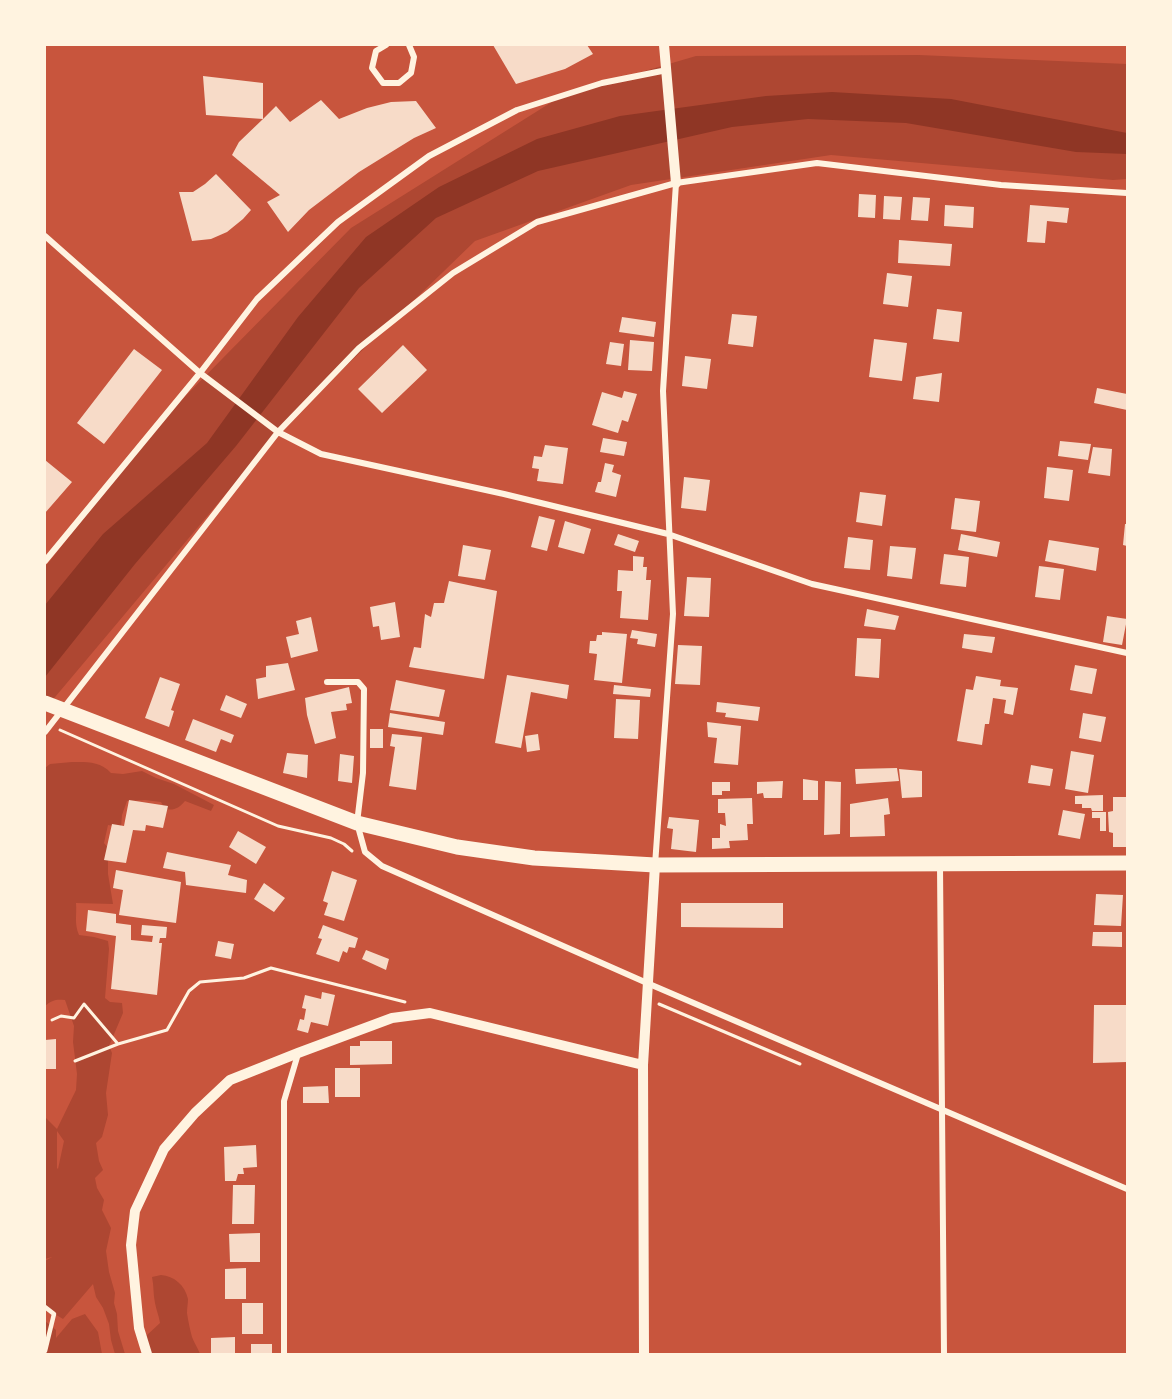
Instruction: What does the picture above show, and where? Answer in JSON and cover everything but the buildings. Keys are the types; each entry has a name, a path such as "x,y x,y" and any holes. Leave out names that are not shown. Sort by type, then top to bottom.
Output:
{"main road":[{"path":"45,703 357,823 457,848 534,858 655,865 1127,863"}],"street":[{"path":"386,45 376,51 372,68 383,83 399,83 411,73 414,57 409,45"},
{"path":"644,1354 643,1065 673,614 663,391 676,183 664,45"},
{"path":"45,561 200,373 257,299 338,222 429,156 517,110 602,83 667,70"},
{"path":"45,732 278,432 359,348 453,273 537,222 676,183 816,163 1001,185 1127,193"},
{"path":"45,236 200,373 278,432 321,454 504,494 668,534 812,584 1127,653"},
{"path":"327,682 358,682 364,689 363,773 357,823 365,852 382,866 647,983 1127,1189"},
{"path":"940,863 944,1354"},
{"path":"147,1354 140,1328 131,1245 135,1210 164,1149 195,1113 230,1080 392,1018 430,1013 643,1065"},
{"path":"284,1354 284,1101 298,1053"}],"lane":[{"path":"45,1307 54,1314 45,1351"}],"path":[{"path":"75,1061 118,1044 167,1029 189,991 200,982 244,978 271,968 417,1005 417,1015"},
{"path":"52,1020 61,1016 74,1018 84,1004 118,1044"}],"shaded area":[{"path":"919,55 1127,64 1127,179 1113,180 831,155 631,185 475,241 278,432 45,709 45,567 158,424 351,228 563,95 696,56"},
{"path":"832,92 951,99 1127,133 1127,154 1076,152 906,123 808,119 732,127 538,171 436,218 359,288 236,446 135,564 45,677 45,605 103,534 207,443 298,317 366,237 439,187 537,139 620,116 766,96"},
{"path":"88,762 98,764 111,773 142,771 174,784 214,805 211,811 185,801 176,808 168,810 161,802 127,801 121,827 108,825 104,843 108,848 108,874 113,904 76,903 76,923 79,935 108,941 105,998 110,1002 122,1003 123,1013 109,1046 112,1053 106,1093 108,1115 102,1137 96,1143 103,1170 95,1178 97,1188 104,1200 102,1210 111,1228 106,1251 115,1293 118,1331 125,1354 115,1354 109,1324 96,1297 93,1284 63,1319 45,1308 45,1261 52,1257 45,1259 45,1117 57,1129 76,1090 77,1074 73,1042 74,1026 65,1000 54,1000 45,1006 45,768 50,764","holes":["57,1131 64,1141 58,1169"]},
{"path":"161,1275 174,1279 184,1289 188,1299 187,1313 191,1331 200,1354 150,1354 146,1336 160,1323 154,1300 152,1277"},
{"path":"85,1314 98,1332 102,1354 45,1354 45,1321 56,1330 56,1338 72,1319"}]}
